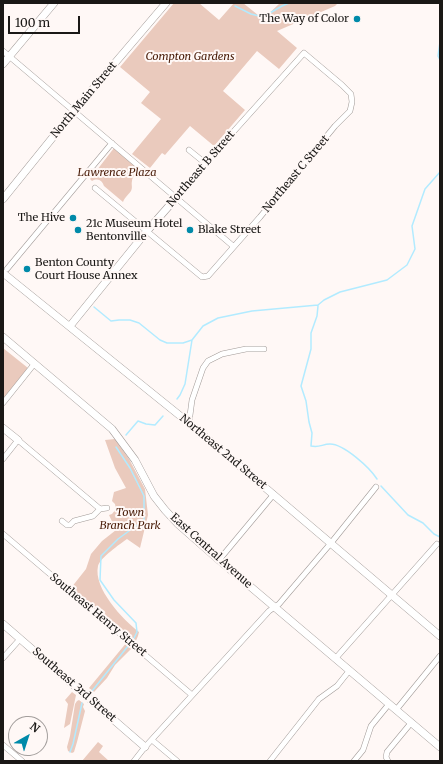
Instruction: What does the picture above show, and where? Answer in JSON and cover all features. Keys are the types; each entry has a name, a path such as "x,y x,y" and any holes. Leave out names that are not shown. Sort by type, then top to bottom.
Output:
{"street":[{"path":"3,64 54,3"},
{"name":"North Main Street","path":"3,199 74,111 166,3"},
{"path":"3,51 234,246"},
{"name":"Northeast B Street","path":"70,326 147,231 205,163 304,52 351,94 352,102"},
{"name":"Northeast C Street","path":"147,231 202,277 208,276 350,110 352,102"},
{"path":"5,271 112,143"},
{"path":"189,150 205,163"},
{"path":"95,188 147,231"},
{"name":"Northeast 2nd Street","path":"5,271 274,494 440,636"},
{"name":"East Central Avenue","path":"3,337 112,429 128,448 154,496 165,510 186,531 218,560 440,747"},
{"path":"189,423 192,400 203,368 208,361 228,352 246,349 264,349"},
{"path":"3,403 35,364"},
{"path":"3,428 100,509"},
{"path":"3,459 18,440"},
{"path":"134,761 192,695 268,613 279,604 376,487"},
{"path":"218,560 274,494"},
{"path":"62,521 67,525 74,521 93,516 100,509 107,508"},
{"name":"Southeast Henry Street","path":"3,534 192,695"},
{"path":"335,659 437,544"},
{"name":"Southeast 3rd Street","path":"3,624 145,747"},
{"path":"3,658 20,639"},
{"path":"396,710 440,656"},
{"path":"270,761 319,699 337,686 349,671"},
{"path":"354,761 363,750 371,726 388,704"},
{"path":"388,761 386,757 387,752 411,723"},
{"path":"152,740 177,761"},
{"path":"3,745 22,761"}],"green space":[{"name":"Compton Gardens","path":"174,3 199,3 219,20 234,3 243,3 263,19 280,3 338,3 335,6 277,31 297,48 279,69 257,51 223,91 245,110 214,146 190,126 165,155 162,153 150,168 132,154 161,119 141,103 150,92 120,67"},
{"name":"Lawrence Plaza","path":"114,148 140,170 133,178 131,191 123,202 104,186 101,181 92,181 90,179"},
{"path":"3,348 28,368 3,399"},
{"name":"Town Branch Park","path":"115,439 129,459 145,489 148,515 140,548 127,539 102,559 98,566 98,575 100,584 111,603 125,620 139,632 135,643 71,588 86,569 91,554 102,541 116,530 109,515 116,509 115,504 112,501 114,492 126,488 115,468 105,440"},
{"path":"127,642 132,646 131,649 115,665 107,678 94,692 89,688"},
{"path":"72,692 76,695 70,724 64,728 68,704 65,700"},
{"path":"79,700 84,704 83,707 85,711 74,752 72,753 68,751 67,747 75,704"},
{"path":"98,742 103,746 99,752 109,761 82,761"}],"waterway":[{"path":"235,6 251,14 263,17 289,3"},
{"path":"440,42 438,56 440,60"},
{"path":"177,399 185,384 192,340 203,326 218,318 252,311 318,305 324,300 340,292 387,280 407,265 415,249 412,226 425,189 440,172"},
{"path":"318,306 317,316 311,333 311,349 301,386 306,401 312,433 311,446 317,447 330,444 336,445 356,457 377,479"},
{"path":"94,307 111,321 130,320 139,323 160,340 167,343 183,343 192,340"},
{"path":"126,435 138,421 155,425 163,416"},
{"path":"116,447 130,468 144,496 144,520 118,539 101,556 100,580 114,600 136,623 137,632 133,640"},
{"path":"381,486 408,515 423,523 434,534 440,537"},
{"path":"92,691 128,646"},
{"path":"70,752 82,703"}],"place":[{"name":"The Way of Color","path":"357,19"},
{"name":"The Hive","path":"73,218"},
{"name":"21c Museum Hotel Bentonville","path":"78,230"},
{"name":"Blake Street","path":"190,230"},
{"name":"Benton County Court House Annex","path":"27,269"}]}
